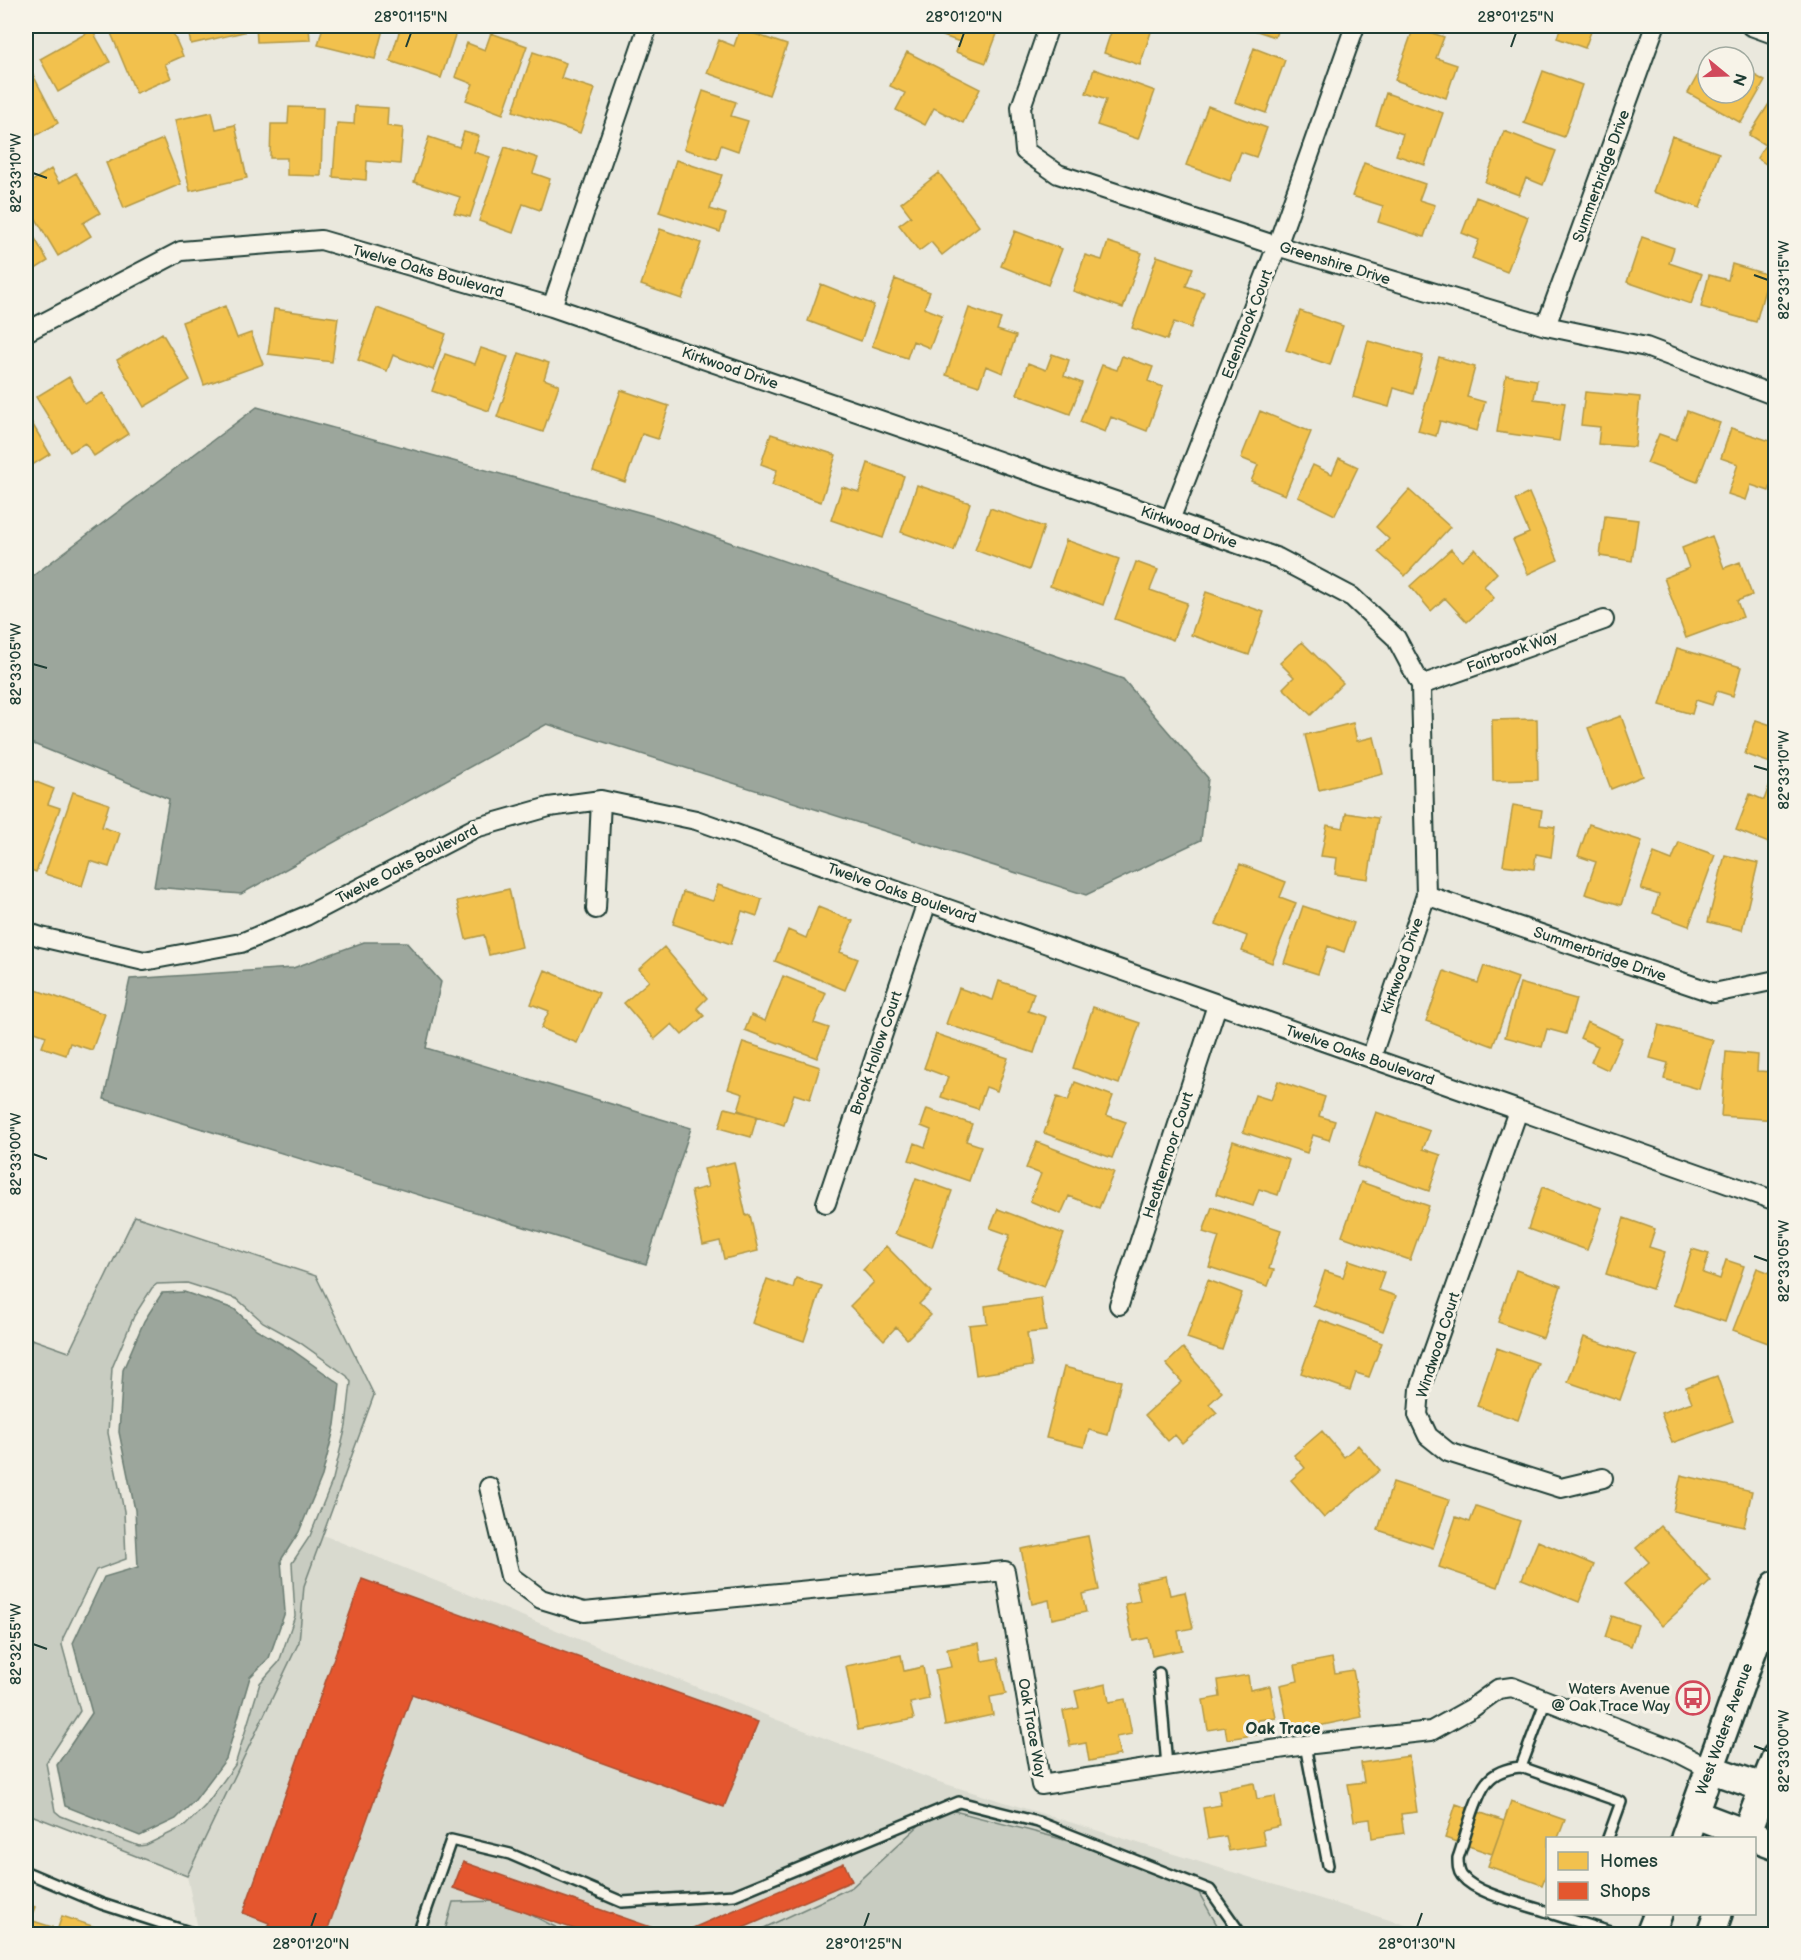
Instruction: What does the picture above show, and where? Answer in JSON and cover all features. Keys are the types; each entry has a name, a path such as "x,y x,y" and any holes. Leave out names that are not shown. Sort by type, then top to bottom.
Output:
{"main road":[{"name":"West Waters Avenue","path":"1689,1826 1776,1585"},
{"path":"1689,1826 1745,1837 1770,1790 1776,1757"},
{"path":"1710,1768 1770,1790"},
{"path":"1756,1840 1776,1845"},
{"path":"1650,1935 1658,1915"},
{"path":"1711,1935 1718,1915"}],"street":[{"path":"552,307 647,28 628,26"},
{"name":"Greenshire Drive","path":"1049,26 1021,107 1025,151 1058,174 1277,246 1546,326 1646,347 1776,396"},
{"name":"Edenbrook Court","path":"1170,520 1277,246 1355,26"},
{"name":"Summerbridge Drive","path":"1546,326 1655,26"},
{"path":"1751,26 1776,35"},
{"name":"Twelve Oaks Boulevard","path":"26,332 181,251 321,240 552,307"},
{"name":"Kirkwood Drive","path":"552,307 1278,558 1352,597 1396,638 1420,685 1426,895 1371,1058"},
{"name":"Fairbrook Way","path":"1420,685 1604,620"},
{"path":"596,909 601,800"},
{"name":"Twelve Oaks Boulevard","path":"26,932 144,961 241,943 306,916 475,828 549,807 601,800 696,820 1776,1201"},
{"name":"Summerbridge Drive","path":"1426,895 1714,993 1776,980"},
{"name":"Brook Hollow Court","path":"826,1203 927,902"},
{"name":"Heathermoor Court","path":"1119,1305 1218,1005"},
{"name":"Windwood Court","path":"1518,1111 1420,1389 1418,1415 1428,1436 1448,1452 1561,1488 1603,1478"},
{"name":"Oak Trace Way","path":"489,1487 510,1576 541,1599 584,1612 1005,1571 1041,1785 1305,1745 1431,1731 1498,1689 1512,1688 1673,1750 1710,1768"}],"lane":[{"path":"1158,1673 1167,1766"},
{"path":"1521,1767 1546,1700"},
{"path":"1305,1745 1328,1865"},
{"path":"1546,1911 1485,1891 1463,1877 1458,1867 1458,1858 1485,1784 1505,1768 1521,1767 1621,1802 1609,1837"},
{"path":"418,1935 451,1839 510,1854 622,1902 734,1895 959,1803 1038,1822 1210,1890 1241,1935"},
{"path":"26,1872 102,1904 195,1935"},
{"path":"1560,1915 1580,1918 1617,1935"}],"shaded area":[{"path":"257,407 657,517 1123,679 1208,778 1201,840 1086,895 547,724 241,894 154,887 169,799 26,741 26,581"},
{"path":"364,942 406,942 441,982 426,1048 691,1128 646,1264 104,1099 130,979 293,968"},
{"path":"135,1216 316,1276 374,1395 304,1586 299,1642 187,1876 26,1813 26,1569 31,1553 26,1515 26,1359 32,1339 69,1352","holes":["187,1283 237,1299 263,1322 299,1342 347,1376 351,1382 346,1426 333,1479 310,1536 292,1563 295,1616 279,1662 260,1683 235,1765 205,1806 185,1826 146,1845 139,1846 61,1816 55,1811 46,1763 80,1711 62,1645 63,1638 96,1570 126,1559 124,1511 108,1433 112,1368 134,1316 157,1284"]},
{"path":"184,1292 234,1309 256,1329 292,1350 340,1384 335,1425 322,1476 299,1532 281,1560 285,1612 269,1658 250,1677 226,1759 195,1800 176,1819 140,1836 65,1806 57,1765 92,1713 73,1643 104,1577 138,1567 135,1510 119,1432 123,1370 144,1321 162,1293"},
{"path":"323,1535 775,1719 939,1782 1435,1934 1222,1934 1190,1877 939,1807 852,1887 751,1934 569,1934 504,1901 453,1902 444,1934 199,1934 187,1876 299,1642 304,1586"},
{"path":"939,1807 1054,1837 1190,1877 1222,1934 751,1934 852,1887"},
{"path":"504,1901 569,1934 444,1934 453,1902"}],"building: Homes":[{"path":"108,26 129,26 130,28 170,26 183,56 165,64 171,78 136,93"},
{"path":"187,26 242,26 244,32 191,44"},
{"path":"256,26 309,26 310,40 257,42"},
{"path":"323,26 384,26 375,59 318,45"},
{"path":"401,26 458,26 441,78 390,61"},
{"path":"947,26 1000,26 986,63 956,52 960,42 943,36"},
{"path":"1113,26 1153,26 1140,65 1104,53"},
{"path":"1242,26 1279,26 1275,37"},
{"path":"1561,26 1593,26 1585,48 1557,38"},
{"path":"1414,27 1444,37 1436,58 1457,65 1446,98 1395,80"},
{"path":"740,29 787,45 769,95 707,73 719,40 734,46"},
{"path":"92,30 110,62 58,92 40,59"},
{"path":"491,33 527,46 503,114 466,100 473,84 455,77 467,43 485,50"},
{"path":"1254,48 1285,60 1266,113 1235,102"},
{"path":"533,52 566,63 561,78 595,89 580,133 513,111"},
{"path":"907,52 980,89 963,123 934,108 925,125 896,110 905,93 890,86"},
{"path":"1094,69 1155,91 1138,139 1097,125 1106,100 1086,93"},
{"path":"31,71 58,123 26,141 26,74"},
{"path":"1543,71 1582,85 1564,137 1524,123"},
{"path":"1756,76 1765,81 1756,97"},
{"path":"1696,78 1696,98 1688,93"},
{"path":"703,91 736,102 731,116 748,121 738,151 721,145 717,159 684,149"},
{"path":"1386,93 1443,113 1425,165 1396,155 1403,134 1376,125"},
{"path":"1774,96 1776,97 1776,162 1772,168 1757,158 1765,145 1749,135"},
{"path":"1709,105 1751,105 1741,123"},
{"path":"355,106 388,108 387,126 403,128 400,164 367,161 366,180 333,177 337,123 354,124"},
{"path":"1208,106 1267,128 1256,157 1241,152 1230,181 1186,165"},
{"path":"289,107 323,108 321,176 287,175 287,158 270,158 271,124 288,124"},
{"path":"212,112 216,129 235,125 247,178 190,191 175,120"},
{"path":"1504,131 1556,151 1543,185 1526,178 1519,195 1485,182"},
{"path":"464,132 479,136 474,152 490,157 470,217 454,213 460,197 414,182 429,137 459,147"},
{"path":"1672,136 1719,153 1700,208 1653,192"},
{"path":"163,139 181,184 124,208 106,163"},
{"path":"505,147 538,158 533,173 550,179 540,210 523,204 513,233 479,221"},
{"path":"676,160 722,175 710,209 726,214 720,232 659,212"},
{"path":"1364,163 1425,184 1419,200 1435,205 1424,237 1378,222 1383,206 1352,196"},
{"path":"51,169 59,183 76,173 100,213 83,223 91,236 58,256 26,202 26,185"},
{"path":"939,173 979,226 942,255 931,242 919,251 899,225 911,216 901,203"},
{"path":"1476,197 1528,217 1507,272 1472,258 1479,240 1462,233"},
{"path":"26,223 48,261 26,275"},
{"path":"660,229 701,243 682,299 641,285"},
{"path":"1015,231 1062,249 1048,285 1001,266"},
{"path":"1642,237 1674,248 1669,263 1702,274 1691,304 1627,282"},
{"path":"1108,242 1142,253 1123,308 1073,291 1085,255 1102,260"},
{"path":"1157,256 1193,268 1186,286 1204,292 1191,328 1174,322 1167,340 1132,328"},
{"path":"1732,264 1769,275 1756,322 1701,307 1709,275 1728,280"},
{"path":"895,279 930,292 924,308 942,315 930,348 913,341 907,358 872,346"},
{"path":"821,284 874,305 861,341 808,321"},
{"path":"225,306 237,338 251,333 263,364 204,385 182,322"},
{"path":"377,308 446,334 433,370 393,355 387,371 358,360"},
{"path":"969,308 1001,319 997,330 1016,336 1003,373 986,366 979,386 946,375"},
{"path":"274,309 338,318 332,362 268,354"},
{"path":"1300,311 1343,326 1330,365 1286,350"},
{"path":"162,333 190,380 144,407 117,360"},
{"path":"1368,341 1423,356 1413,394 1394,388 1389,407 1353,397"},
{"path":"481,348 508,357 489,411 432,391 445,354 475,364"},
{"path":"519,353 549,363 544,379 559,385 543,432 497,417"},
{"path":"1052,354 1069,360 1064,376 1082,383 1070,414 1017,394 1028,363 1046,370"},
{"path":"1122,356 1153,367 1148,381 1163,387 1147,431 1111,417 1105,432 1080,422 1102,365 1117,370"},
{"path":"1439,357 1475,367 1467,397 1485,402 1477,431 1440,421 1436,436 1418,431"},
{"path":"1506,375 1537,380 1534,399 1565,403 1559,441 1497,432"},
{"path":"69,377 85,404 103,393 128,434 94,456 85,443 70,452 36,397"},
{"path":"621,390 669,406 658,439 642,434 625,482 593,471"},
{"path":"1585,392 1640,397 1635,447 1598,444 1600,427 1581,425"},
{"path":"1260,411 1311,432 1285,495 1251,481 1258,465 1241,458"},
{"path":"1687,411 1720,423 1697,482 1647,463 1659,434 1676,440"},
{"path":"26,413 50,454 26,469"},
{"path":"1731,428 1776,443 1776,471 1769,491 1751,485 1746,500 1728,494 1738,464 1721,458"},
{"path":"771,434 836,455 821,502 772,485 777,470 761,464"},
{"path":"1339,458 1358,467 1335,515 1298,497 1313,465 1332,474"},
{"path":"868,463 904,476 883,538 831,520 842,487 859,492"},
{"path":"917,485 970,503 954,551 901,532"},
{"path":"1409,490 1450,527 1405,576 1378,552 1389,539 1376,527"},
{"path":"1529,493 1558,560 1528,574 1513,540 1529,533 1515,500"},
{"path":"990,508 1044,527 1029,570 975,550"},
{"path":"1605,516 1638,520 1632,561 1600,556"},
{"path":"1712,536 1724,568 1740,562 1752,595 1737,601 1743,617 1686,638 1664,578 1689,568 1682,548"},
{"path":"1066,540 1119,559 1103,605 1050,586"},
{"path":"1451,549 1462,561 1475,549 1497,573 1484,586 1494,598 1467,622 1445,598 1431,611 1410,586"},
{"path":"1136,562 1158,570 1150,590 1187,603 1173,640 1115,619"},
{"path":"1206,592 1264,612 1249,655 1191,635"},
{"path":"1302,642 1343,683 1311,715 1283,688 1294,677 1280,663"},
{"path":"1677,648 1741,667 1733,696 1717,691 1712,705 1696,700 1692,714 1660,705"},
{"path":"1776,713 1776,765 1745,754 1756,720 1771,725"},
{"path":"1621,716 1643,776 1611,789 1588,728"},
{"path":"1537,719 1538,780 1493,781 1492,720"},
{"path":"1353,723 1357,741 1374,737 1383,774 1319,790 1305,735"},
{"path":"26,778 54,789 48,804 60,808 36,872 26,868"},
{"path":"1771,781 1776,783 1776,846 1736,830 1750,794 1764,800"},
{"path":"73,792 109,804 102,827 120,833 109,867 90,861 82,886 45,874"},
{"path":"1513,805 1542,810 1540,825 1555,827 1551,857 1536,854 1534,869 1503,865"},
{"path":"1346,813 1378,818 1368,879 1335,874 1337,858 1321,856 1327,825 1343,828"},
{"path":"1589,824 1642,841 1621,905 1585,894 1596,862 1578,856"},
{"path":"1679,842 1715,855 1689,926 1653,913 1659,895 1641,889 1654,853 1672,860"},
{"path":"1725,855 1758,863 1742,930 1708,922"},
{"path":"1240,864 1286,882 1280,897 1296,903 1272,963 1242,951 1247,936 1216,924"},
{"path":"718,885 762,899 757,916 742,911 731,944 673,924 683,892 713,901"},
{"path":"509,889 522,947 489,955 484,935 466,939 457,901"},
{"path":"1303,906 1354,923 1344,952 1328,946 1318,974 1284,963"},
{"path":"818,907 853,921 840,952 858,959 845,990 775,961 788,930 806,938"},
{"path":"664,947 707,998 697,1008 704,1016 682,1035 672,1024 655,1039 624,1003 649,981 639,969"},
{"path":"1484,966 1518,978 1493,1046 1426,1021 1444,971 1478,983"},
{"path":"545,970 599,993 577,1043 541,1028 549,1011 531,1004"},
{"path":"783,976 826,993 814,1023 829,1028 817,1058 745,1030 751,1015 765,1021"},
{"path":"999,981 1034,993 1028,1011 1046,1017 1034,1053 946,1024 959,988 993,1000"},
{"path":"1520,983 1576,999 1566,1034 1547,1029 1542,1047 1505,1037"},
{"path":"36,990 105,1014 92,1050 70,1043 66,1055 42,1047 46,1036 26,1029 26,1019"},
{"path":"1093,1007 1140,1023 1119,1084 1073,1068"},
{"path":"1587,1022 1622,1038 1608,1070 1591,1062 1598,1046 1580,1038"},
{"path":"1659,1025 1713,1040 1699,1089 1664,1079 1668,1063 1650,1058"},
{"path":"936,1034 1008,1058 997,1091 986,1087 978,1109 941,1097 948,1077 924,1068"},
{"path":"743,1042 820,1067 810,1099 794,1094 784,1125 738,1110 743,1094 728,1089"},
{"path":"1726,1052 1758,1055 1757,1071 1776,1072 1776,1120 1721,1116"},
{"path":"1278,1081 1325,1097 1319,1116 1335,1121 1329,1140 1313,1135 1307,1153 1243,1132 1255,1095 1271,1100"},
{"path":"1075,1082 1113,1096 1106,1115 1126,1122 1112,1158 1044,1133 1057,1097 1068,1101"},
{"path":"725,1108 757,1116 751,1137 719,1128"},
{"path":"927,1109 972,1124 966,1141 981,1146 969,1181 909,1160 915,1143 925,1147 931,1130 921,1126"},
{"path":"1376,1112 1430,1131 1423,1149 1441,1155 1429,1191 1357,1166"},
{"path":"1233,1141 1289,1160 1278,1195 1259,1189 1253,1206 1216,1194"},
{"path":"1037,1142 1114,1172 1099,1208 1069,1196 1061,1214 1030,1201 1041,1174 1026,1168"},
{"path":"734,1162 746,1216 750,1215 758,1251 724,1259 720,1241 703,1245 691,1191 708,1187 704,1169"},
{"path":"916,1178 952,1191 932,1247 895,1234"},
{"path":"1361,1182 1429,1206 1410,1260 1342,1236"},
{"path":"1542,1187 1602,1208 1587,1250 1528,1229"},
{"path":"1212,1207 1281,1230 1269,1269 1274,1270 1268,1286 1209,1267 1219,1237 1203,1232"},
{"path":"998,1209 1064,1234 1044,1287 997,1270 1010,1235 990,1228"},
{"path":"1624,1218 1655,1229 1649,1247 1665,1252 1652,1289 1606,1274"},
{"path":"886,1246 931,1292 919,1304 931,1315 907,1339 896,1327 884,1340 850,1306 874,1282 863,1270"},
{"path":"1692,1249 1709,1254 1703,1273 1720,1279 1726,1260 1744,1266 1725,1322 1674,1305"},
{"path":"1349,1260 1384,1272 1378,1290 1396,1296 1383,1331 1313,1306 1325,1271 1343,1277"},
{"path":"1757,1268 1776,1275 1776,1346 1733,1330"},
{"path":"1516,1270 1561,1286 1543,1338 1498,1322"},
{"path":"796,1278 822,1286 804,1341 752,1323 767,1279 793,1288"},
{"path":"1208,1280 1242,1293 1222,1350 1187,1338"},
{"path":"1041,1298 1046,1331 1027,1333 1032,1366 976,1375 969,1325 987,1323 985,1306"},
{"path":"1320,1320 1382,1343 1369,1377 1356,1373 1350,1390 1301,1373"},
{"path":"1584,1337 1636,1355 1620,1400 1568,1382"},
{"path":"1183,1348 1222,1392 1209,1404 1217,1413 1182,1443 1175,1435 1168,1441 1145,1415 1182,1382 1166,1364"},
{"path":"1497,1348 1538,1363 1518,1420 1477,1406"},
{"path":"1064,1367 1121,1381 1108,1435 1089,1430 1084,1447 1046,1438"},
{"path":"1717,1376 1733,1421 1672,1443 1661,1413 1692,1402 1686,1387"},
{"path":"1322,1431 1344,1457 1358,1445 1380,1470 1324,1518 1291,1480 1305,1468 1294,1455"},
{"path":"1681,1475 1752,1491 1744,1527 1673,1511"},
{"path":"1393,1482 1449,1500 1433,1548 1378,1530"},
{"path":"1476,1506 1520,1521 1498,1587 1439,1567 1456,1517 1470,1522"},
{"path":"1661,1526 1711,1581 1662,1626 1624,1584 1649,1562 1636,1548"},
{"path":"1088,1536 1099,1590 1082,1594 1086,1612 1052,1619 1049,1600 1032,1604 1021,1549"},
{"path":"1538,1541 1594,1565 1579,1602 1522,1579"},
{"path":"1166,1576 1170,1595 1185,1592 1193,1628 1178,1631 1182,1650 1152,1656 1148,1638 1133,1641 1125,1604 1140,1601 1136,1582"},
{"path":"1612,1616 1638,1625 1631,1646 1605,1637"},
{"path":"979,1643 982,1661 998,1658 1006,1694 990,1697 993,1715 945,1725 935,1670 951,1667 947,1649"},
{"path":"901,1655 904,1671 923,1667 929,1699 910,1703 914,1719 858,1730 846,1666"},
{"path":"1332,1658 1335,1673 1353,1670 1362,1717 1289,1732 1280,1685 1298,1681 1295,1665"},
{"path":"1248,1675 1250,1690 1270,1686 1276,1718 1258,1720 1260,1734 1227,1739 1225,1727 1208,1730 1203,1700 1220,1697 1218,1680"},
{"path":"1106,1684 1109,1702 1125,1699 1132,1734 1116,1737 1120,1755 1089,1761 1086,1743 1070,1746 1063,1711 1079,1708 1075,1691"},
{"path":"1409,1756 1417,1812 1401,1814 1404,1833 1372,1838 1370,1819 1354,1821 1348,1784 1364,1782 1361,1763"},
{"path":"1254,1783 1257,1799 1275,1796 1280,1826 1262,1830 1265,1845 1229,1851 1226,1836 1208,1839 1203,1808 1221,1805 1218,1790"},
{"path":"1511,1801 1565,1820 1558,1837 1546,1837 1546,1874 1542,1885 1488,1866"},
{"path":"1456,1804 1504,1821 1492,1854 1445,1838"},
{"path":"26,1903 35,1907 30,1920 52,1927 50,1934 26,1934"},
{"path":"62,1916 98,1928 96,1934 56,1934"}],"building: Shops":[{"path":"362,1579 758,1722 724,1807 412,1694 326,1934 264,1934 269,1923 243,1913"},
{"path":"463,1862 668,1934 589,1934 453,1888"},
{"path":"844,1863 852,1881 729,1934 679,1934"}],"place":[{"name":"Waters Avenue @ Oak Trace Way","path":"1693,1698"}],"district":[{"name":"Oak Trace","path":"1283,1728"}]}
